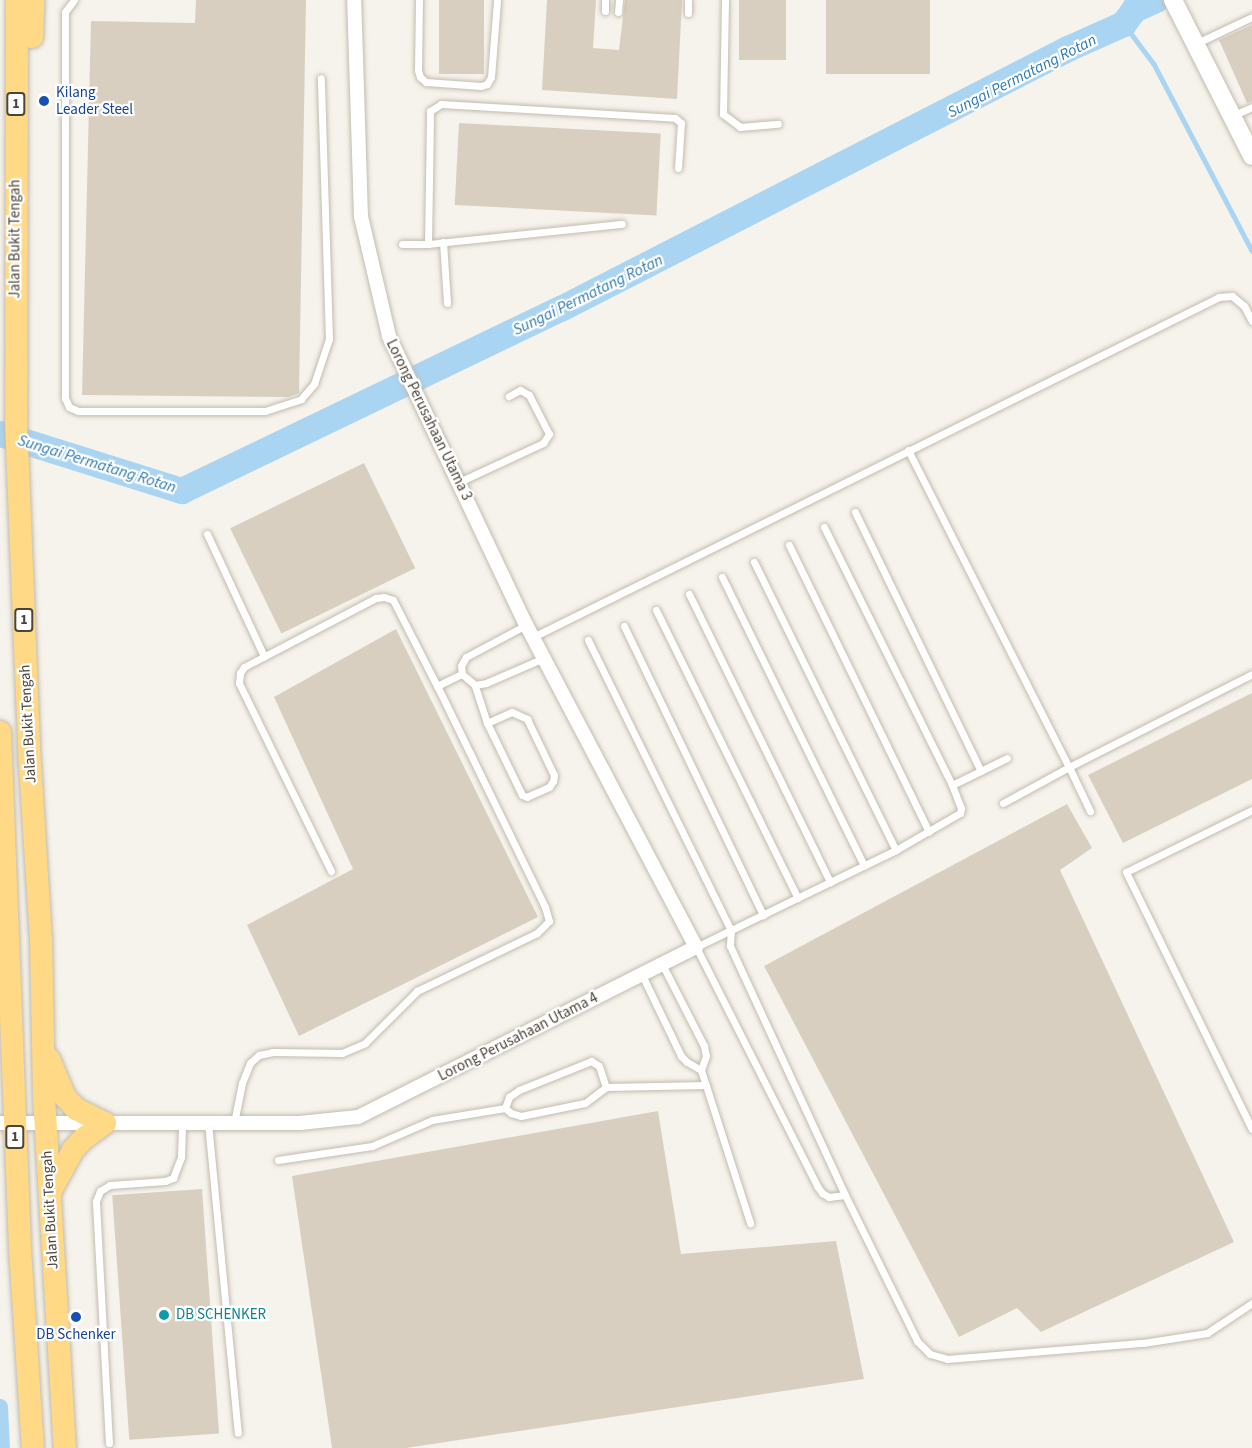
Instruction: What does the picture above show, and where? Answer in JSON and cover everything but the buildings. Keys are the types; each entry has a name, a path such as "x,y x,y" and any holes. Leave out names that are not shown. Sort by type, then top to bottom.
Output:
{"highway":[{"name":"Jalan Bukit Tengah","path":"17,0 16,421 29,753 41,939 45,1123 65,1448"},
{"path":"15,208 29,95 33,0"},
{"name":"Jalan Bukit Tengah","path":"0,732 7,1124 33,1448"},
{"path":"43,1044 64,1097 76,1108 105,1123 84,1138 73,1150 49,1194"}],"street":[{"name":"Lorong Perusahaan Utama 3","path":"354,0 361,217 389,336 535,642"},
{"path":"1173,0 1252,156"},
{"path":"535,642 696,947"},
{"name":"Lorong Perusahaan Utama 4","path":"7,1124 300,1123 358,1117 696,947"}],"lane":[{"path":"74,0 65,12 65,398 69,407 78,411 266,411 302,399 314,384 329,339 321,78"},
{"path":"419,0 418,70 420,77 426,82 480,86 487,84 491,77 497,0"},
{"path":"604,11 605,0"},
{"path":"618,12 619,0"},
{"path":"688,0 688,13"},
{"path":"725,0 723,114 740,127 778,124"},
{"path":"1194,44 1252,17"},
{"path":"428,244 430,111 441,104 675,118 681,123 678,168"},
{"path":"1231,116 1252,107"},
{"path":"402,244 428,244 622,224"},
{"path":"443,242 447,303"},
{"path":"475,685 486,683 535,642 908,450 1219,297 1232,296 1244,306 1252,321"},
{"path":"459,482 543,443 549,434 529,395 520,390 508,396"},
{"path":"908,450 1090,811"},
{"path":"855,512 981,771"},
{"path":"824,527 952,785 961,808 960,813 896,850 696,947 822,1193 829,1197 845,1195"},
{"path":"207,534 264,656"},
{"path":"789,545 929,832"},
{"path":"754,562 896,850"},
{"path":"723,577 864,866"},
{"path":"689,594 830,882"},
{"path":"234,1123 242,1083 250,1063 259,1055 273,1052 342,1053 365,1043 417,991 537,933 549,921 546,907 437,686 393,600 384,597 376,598 264,656 244,667 240,673 239,682 331,871"},
{"path":"656,610 798,898"},
{"path":"624,626 763,915"},
{"path":"588,640 731,930 733,952 845,1195 917,1341 930,1354 947,1359 1143,1343 1207,1333 1252,1303"},
{"path":"487,723 512,712 527,719 554,775 549,787 527,797 522,795 487,723 475,685 462,675 461,666 466,657 535,642"},
{"path":"1003,803 1068,767 1252,674"},
{"path":"437,686 462,675"},
{"path":"952,785 1007,758"},
{"path":"1252,810 1126,872 1252,1129"},
{"path":"662,964 704,1046 706,1056 701,1070 750,1223"},
{"path":"642,975 681,1056 701,1070"},
{"path":"505,1108 509,1098 519,1090 591,1061 599,1066 606,1087"},
{"path":"278,1160 372,1146 432,1120 505,1108 521,1116 585,1103 606,1087 706,1085"},
{"path":"109,1443 96,1202 100,1191 110,1185 173,1178 181,1157 182,1123"},
{"path":"208,1123 238,1433"}],"waterway":[{"path":"1127,0 1134,10"},
{"name":"Sungai Permatang Rotan","path":"0,434 182,491 561,309 1068,49 1124,24 1134,10 1156,0"},
{"path":"1124,24 1154,64 1252,251"},
{"path":"0,1406 2,1448"}],"place":[{"name":"Kilang Leader Steel","path":"44,101"},
{"name":"DB SCHENKER","path":"164,1315"},
{"name":"DB Schenker","path":"76,1317"}]}
